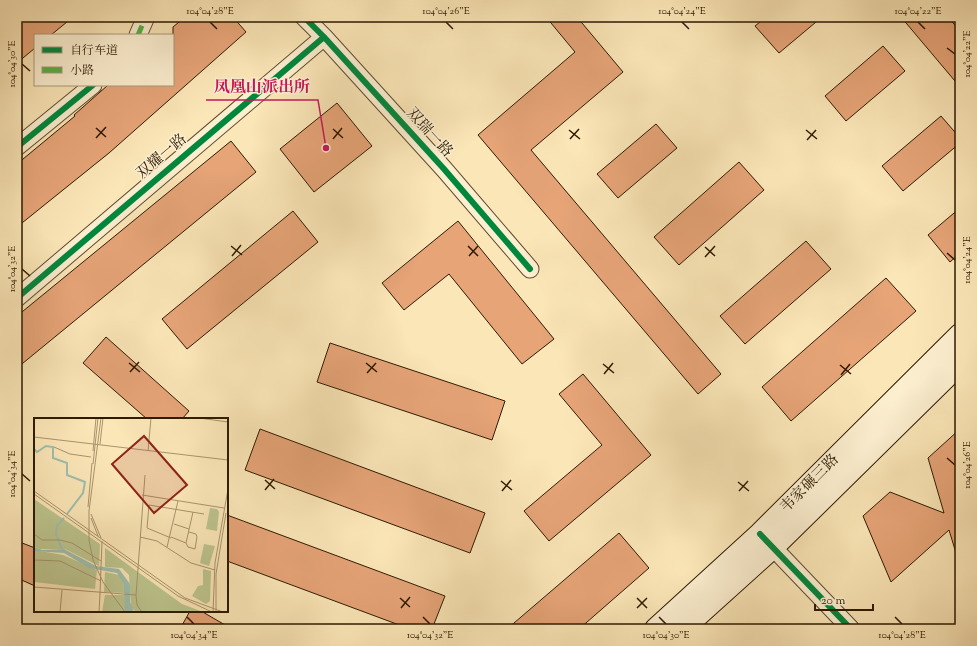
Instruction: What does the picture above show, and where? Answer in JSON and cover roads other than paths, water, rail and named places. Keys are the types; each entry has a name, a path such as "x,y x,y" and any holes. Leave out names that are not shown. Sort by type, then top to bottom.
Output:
{"main road":[{"name":"韦家碾三路","path":"682,629 960,334"},
{"name":"韦家碾三路","path":"656,629 766,541 960,363"}],"street":[{"path":"138,34 145,19 143,17"},
{"name":"双瑞一路","path":"304,17 444,169 530,269"},
{"name":"双耀一路","path":"17,298 324,37"},
{"path":"17,147 93,86"},
{"path":"766,541 851,629"}],"place":[{"name":"凤凰山派出所","path":"326,148"}]}
